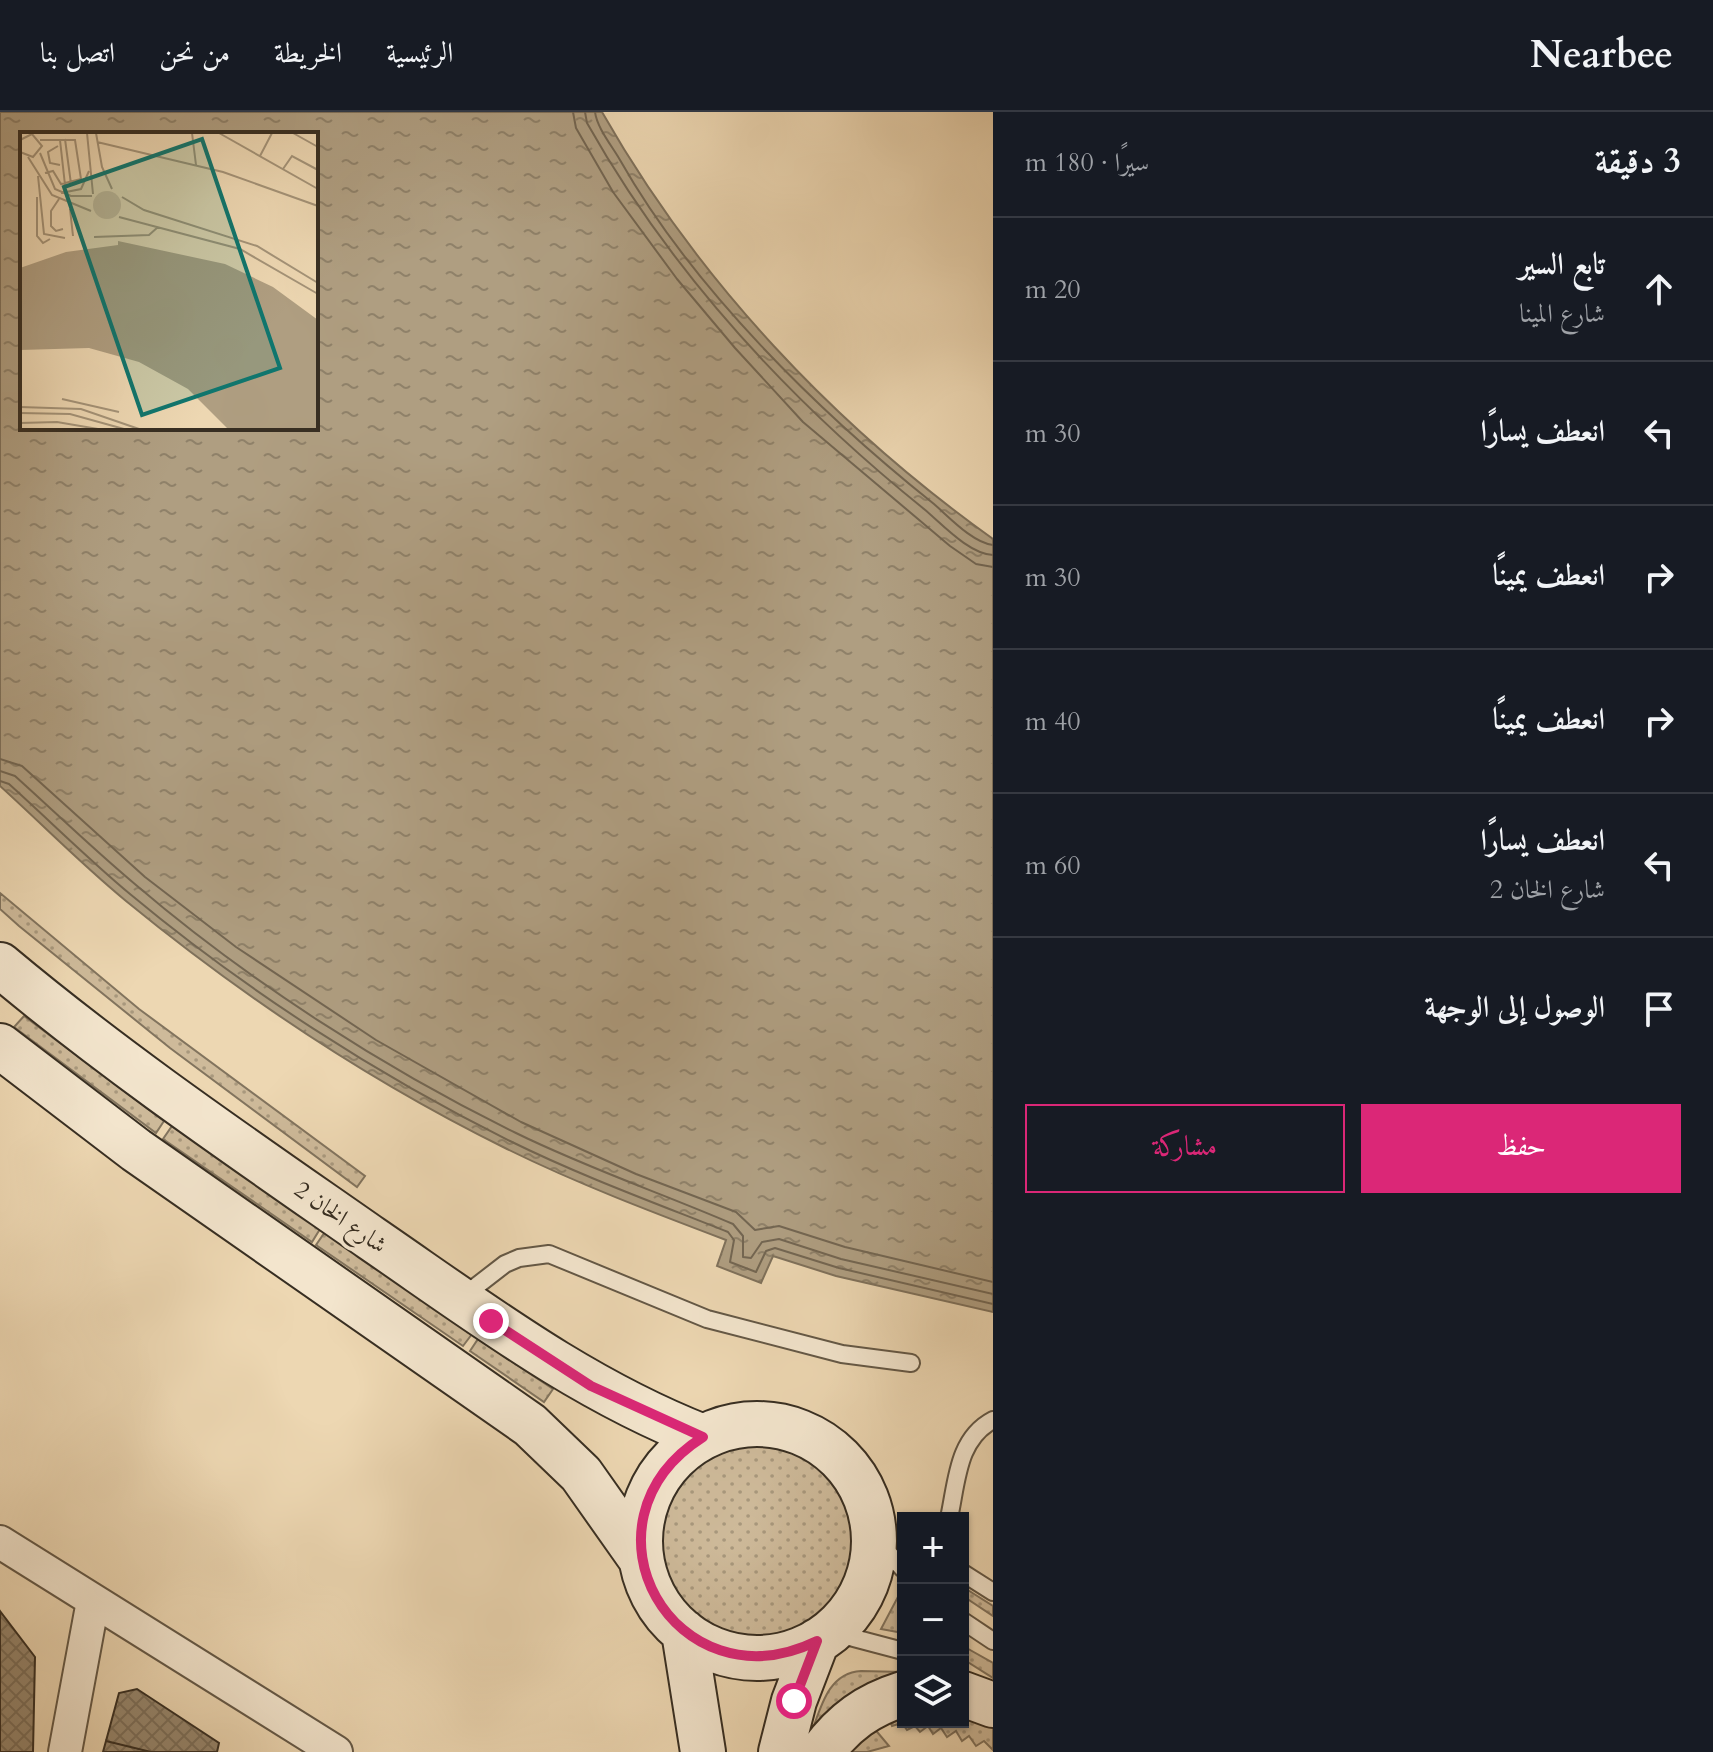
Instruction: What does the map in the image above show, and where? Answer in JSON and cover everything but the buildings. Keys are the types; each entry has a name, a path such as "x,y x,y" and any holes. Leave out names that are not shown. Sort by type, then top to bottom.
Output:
{"main road":[{"name":"شارع الخان 2","path":"0,965 115,1058 460,1299 591,1386 703,1437"},
{"path":"0,1046 136,1150 530,1425 581,1474 641,1559 652,1592 684,1632 715,1650 749,1657 784,1654 824,1636"},
{"path":"641,1559 641,1523 652,1488 673,1459 703,1437 751,1424 785,1428 816,1440 842,1461 861,1489 874,1537 871,1568 860,1596 824,1636 781,1752"},
{"path":"684,1632 703,1752"},
{"path":"822,1752 848,1721 867,1708 897,1696"}],"street":[{"path":"0,1542 336,1752"},
{"path":"65,1752 93,1601"}],"lane":[{"path":"460,1299 505,1264 519,1258 549,1254 707,1319 828,1351 911,1363"},
{"path":"950,1512 966,1446 974,1431 993,1420"},
{"path":"874,1537 897,1562"},
{"path":"969,1577 993,1592"},
{"path":"969,1625 993,1641"},
{"path":"824,1636 897,1650"},
{"path":"978,1693 993,1692"}],"shaded area":[{"path":"0,893 139,1009 365,1176 357,1187 170,1048 19,926 0,909"},
{"path":"24,1016 164,1121 156,1133 14,1027"},
{"path":"172,1126 320,1229 312,1242 163,1139"},
{"path":"325,1232 472,1334 463,1346 316,1245"},
{"path":"478,1339 553,1389 544,1402 470,1351"},
{"path":"756,1442 794,1449 811,1458 825,1471 838,1485 847,1502 854,1540 847,1578 838,1595 825,1609 811,1622 794,1631 756,1638 718,1631 701,1622 687,1609 674,1595 665,1578 658,1540 665,1502 674,1485 687,1471 701,1458 718,1449"},
{"path":"969,1591 993,1606 993,1616 969,1600"},
{"path":"897,1599 897,1632 881,1629"},
{"path":"969,1649 993,1663 993,1678 969,1663"},
{"path":"897,1672 897,1683 811,1734 827,1693 850,1673"},
{"path":"969,1714 993,1722 993,1750 984,1741 976,1746 969,1736 962,1741 956,1731 947,1737 941,1728 969,1728"},
{"path":"897,1715 897,1724 892,1726 889,1718"},
{"path":"873,1727 889,1746 867,1752 844,1752"}],"water":[{"path":"0,112 602,112 681,234 726,292 774,346 825,399 879,448 993,539 993,1312 836,1276 773,1256 761,1283 717,1266 726,1240 588,1186 507,1149 407,1096 310,1036 216,971 78,859 0,786"}],"route":[{"path":"491,1321 591,1386 703,1437 673,1459 652,1488 645,1505 640,1541 646,1576 652,1592 672,1620 684,1632 715,1650 749,1657 767,1657 801,1649 817,1641 794,1701"}]}
